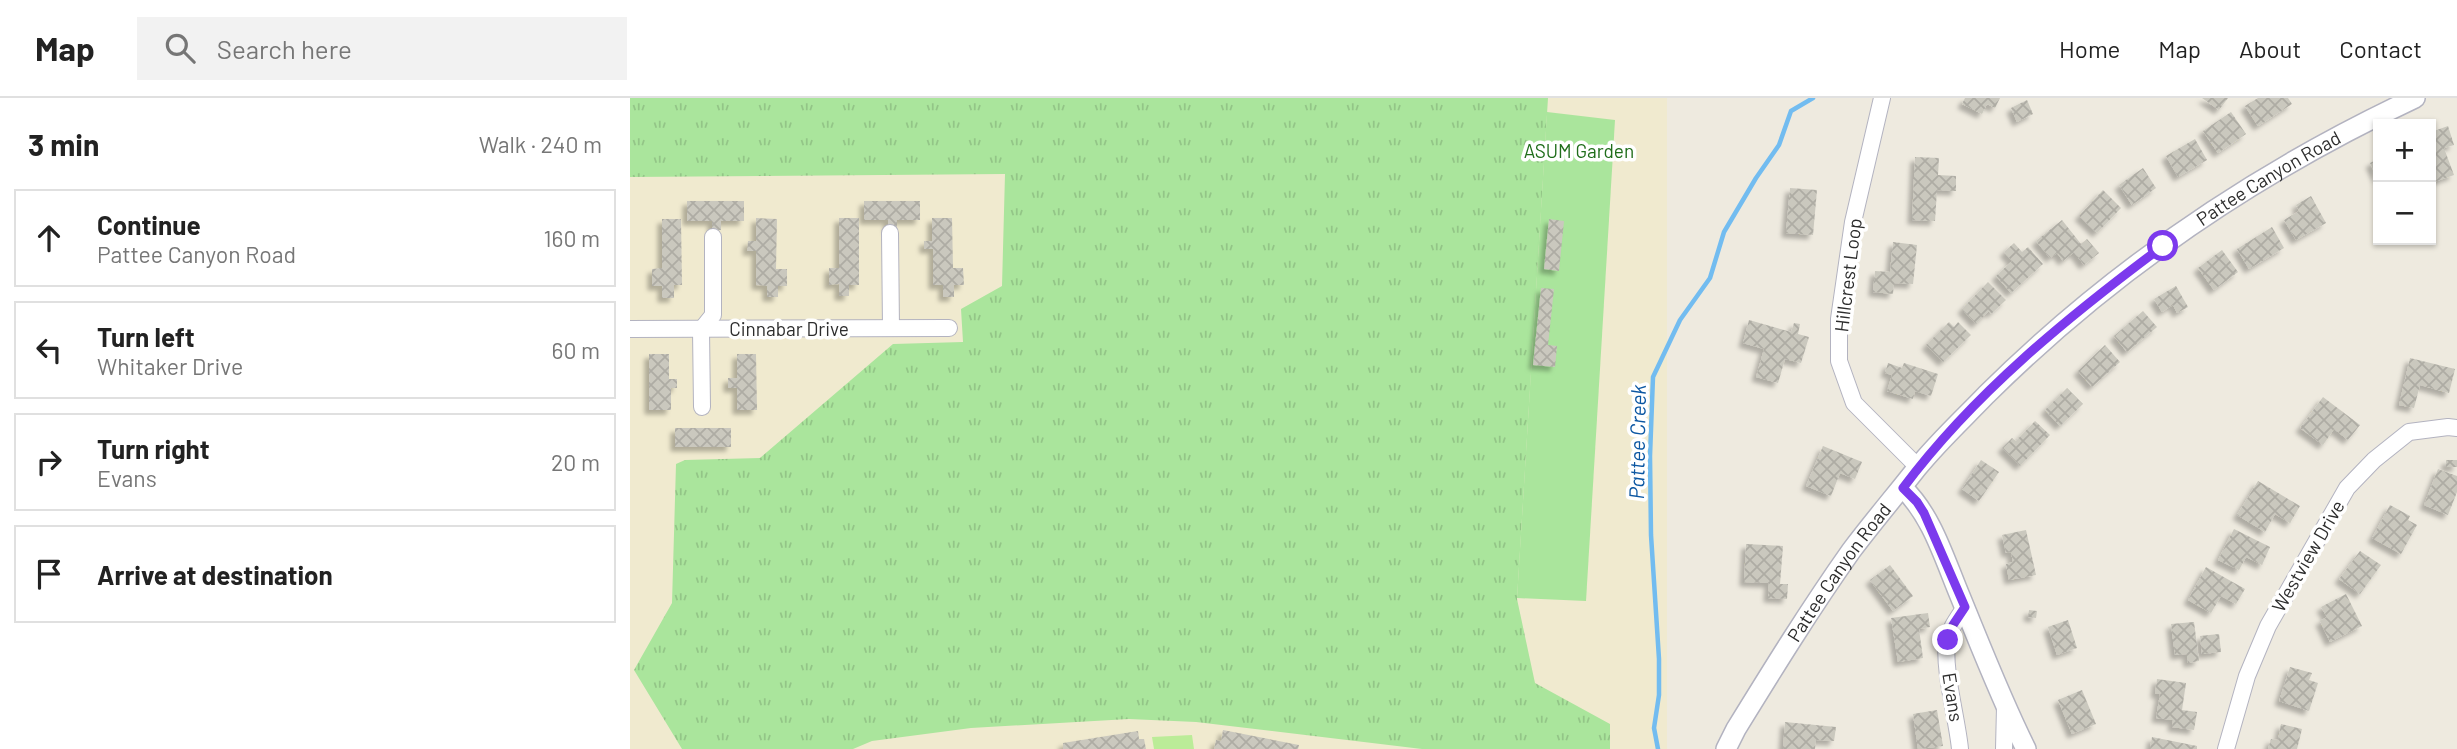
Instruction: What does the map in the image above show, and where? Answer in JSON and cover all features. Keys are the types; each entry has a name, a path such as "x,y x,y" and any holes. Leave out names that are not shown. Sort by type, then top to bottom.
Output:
{"street":[{"name":"Hillcrest Loop","path":"1882,98 1853,222 1839,318 1839,360 1854,403 1918,467"},
{"name":"Pattee Canyon Road","path":"1726,749 1808,613 1853,548 1918,467 1962,419 2044,340 2113,283 2256,183 2355,126 2415,98"},
{"path":"890,233 891,328"},
{"path":"702,407 701,330 713,316 713,237"},
{"name":"Cinnabar Drive","path":"630,329 948,328"},
{"name":"Westview Drive","path":"2226,749 2247,676 2268,625 2347,488 2374,460 2409,432 2457,428"},
{"path":"1903,488 1924,513 2005,707 2026,749"},
{"name":"Evans","path":"1960,749 1947,659 1948,640 1953,625 1965,607"},
{"path":"2004,749 2005,707"}],"shaded area":[{"path":"630,98 1667,98 1667,749 630,749"}],"green space":[{"path":"630,98 1548,98 1517,599 1535,683 1610,724 1610,749 1422,749 1196,722 1129,719 971,728 872,741 853,749 682,749 634,670 672,603 676,464 685,460 760,458 893,344 963,342 961,309 1002,286 1005,174 630,177"},
{"name":"ASUM Garden","path":"1547,112 1615,120 1586,601 1517,598"},
{"path":"1192,735 1194,749 1154,749 1152,737"}],"building":[{"path":"1965,98 2000,98 1995,108 1987,104 1982,114 1962,104"},
{"path":"2202,98 2228,98 2219,110"},
{"path":"2258,98 2288,98 2292,104 2258,126 2245,106"},
{"path":"2027,100 2033,114 2017,122 2011,108"},
{"path":"2231,112 2246,134 2218,153 2203,131"},
{"path":"2448,126 2454,145 2444,148 2454,175 2436,181 2436,130"},
{"path":"2195,139 2207,160 2178,177 2166,156"},
{"path":"1915,157 1939,158 1938,175 1956,176 1956,191 1937,190 1935,221 1912,220"},
{"path":"2143,168 2156,188 2132,205 2119,185"},
{"path":"1790,188 1817,190 1813,235 1786,233"},
{"path":"2103,190 2121,208 2097,233 2079,216"},
{"path":"2311,196 2326,223 2296,240 2284,220 2299,211 2296,205"},
{"path":"687,201 744,201 744,221 721,221 721,230 712,230 712,221 687,221"},
{"path":"864,201 920,201 920,220 897,220 897,229 888,229 888,220 864,220"},
{"path":"756,218 777,219 776,269 787,269 787,286 778,286 778,297 767,297 767,286 756,285 756,251 747,251 748,241 756,241"},
{"path":"839,218 859,218 859,285 849,285 849,296 839,296 839,284 829,285 829,268 839,268"},
{"path":"932,218 952,218 953,268 963,268 964,285 954,285 954,297 943,297 943,285 933,285 933,249 924,249 924,241 932,241"},
{"path":"662,219 681,219 682,285 674,285 674,298 662,298 662,286 652,286 652,269 662,268"},
{"path":"1549,219 1564,221 1559,271 1544,269"},
{"path":"2062,220 2081,244 2087,239 2099,253 2084,265 2074,252 2063,261 2057,253 2050,258 2036,241"},
{"path":"2272,227 2284,248 2249,269 2237,249"},
{"path":"1893,242 1917,245 1913,284 1894,283 1893,294 1873,292 1875,271 1890,272"},
{"path":"2014,243 2022,252 2028,247 2043,264 2011,293 1996,276 2012,261 2004,252"},
{"path":"2222,250 2238,272 2214,290 2198,268"},
{"path":"1988,282 2006,300 1976,324 1962,309"},
{"path":"2176,286 2188,307 2177,313 2173,305 2162,312 2154,299"},
{"path":"1541,288 1554,289 1548,345 1557,346 1555,367 1533,365"},
{"path":"2143,311 2157,327 2127,352 2114,336"},
{"path":"1749,320 1791,332 1794,323 1800,324 1798,334 1809,337 1801,363 1785,359 1778,383 1756,377 1764,349 1743,343"},
{"path":"1949,322 1954,327 1958,322 1971,335 1943,362 1926,345"},
{"path":"2105,345 2120,362 2092,387 2078,371"},
{"path":"649,354 669,354 669,379 677,379 677,388 671,388 671,410 649,410"},
{"path":"737,354 756,354 757,410 737,410 737,388 728,388 728,378 737,378"},
{"path":"2410,358 2455,369 2449,393 2420,385 2414,408 2399,405"},
{"path":"1888,363 1902,368 1904,363 1938,374 1931,396 1915,391 1913,399 1887,391 1892,375 1885,373"},
{"path":"2067,388 2083,404 2060,426 2045,410"},
{"path":"2323,397 2360,425 2348,440 2334,429 2323,445 2300,428"},
{"path":"2035,421 2050,435 2020,466 2002,448 2012,438 2016,441"},
{"path":"675,428 731,428 731,447 675,447"},
{"path":"1823,446 1862,462 1855,479 1840,473 1831,496 1806,486"},
{"path":"1981,460 1999,472 1979,501 1962,489"},
{"path":"2446,460 2457,460 2457,467 2446,467"},
{"path":"2438,469 2457,476 2457,492 2448,515 2424,505"},
{"path":"2258,481 2300,506 2290,523 2275,514 2265,532 2237,515"},
{"path":"2390,505 2410,516 2408,520 2417,525 2401,554 2372,538"},
{"path":"2234,529 2270,547 2262,565 2246,557 2239,570 2218,560"},
{"path":"2026,530 2036,575 2009,580 2006,564 2013,562 2011,552 2006,553 2002,535"},
{"path":"1746,544 1783,546 1780,584 1788,584 1787,599 1768,598 1769,583 1744,582"},
{"path":"2360,551 2381,565 2360,594 2339,579"},
{"path":"1890,565 1913,596 1893,611 1870,580"},
{"path":"2206,567 2245,589 2236,604 2221,596 2211,613 2188,600"},
{"path":"2346,594 2362,626 2330,642 2320,621 2327,617 2321,607"},
{"path":"2029,610 2037,611 2036,618 2028,617"},
{"path":"1928,613 1930,627 1919,629 1923,658 1898,662 1891,618"},
{"path":"2068,620 2077,648 2057,655 2048,627"},
{"path":"2194,622 2199,661 2188,663 2187,654 2175,655 2171,624"},
{"path":"2219,634 2221,652 2202,654 2200,636"},
{"path":"2290,667 2312,673 2309,680 2318,683 2309,711 2279,701"},
{"path":"2157,679 2186,683 2182,710 2197,712 2194,730 2172,727 2173,720 2156,718 2160,694 2155,694"},
{"path":"2082,690 2096,724 2072,734 2058,700"},
{"path":"1937,710 1943,746 1918,749 1913,714"},
{"path":"1785,722 1836,727 1834,741 1816,740 1815,749 1783,749"},
{"path":"2281,724 2302,729 2297,749 2268,749 2271,739 2278,740"},
{"path":"1223,730 1299,745 1298,749 1214,749 1216,740 1221,741"},
{"path":"1138,731 1139,739 1144,739 1146,749 1063,749 1063,743"},
{"path":"2152,737 2197,746 2197,749 2150,749"}],"waterway":[{"name":"Pattee Creek","path":"1658,749 1654,728 1659,695 1659,659 1651,535 1653,377 1680,320 1710,278 1724,232 1779,145 1791,111 1813,98"}],"route":[{"path":"1948,640 1953,625 1965,607 1924,513 1903,488 1953,428 2009,373 2062,324 2163,246"}]}
